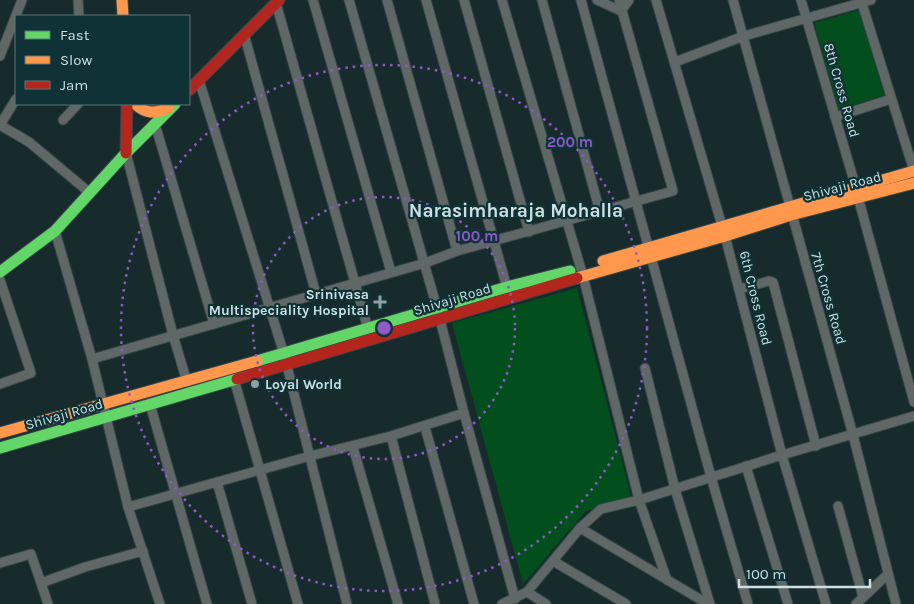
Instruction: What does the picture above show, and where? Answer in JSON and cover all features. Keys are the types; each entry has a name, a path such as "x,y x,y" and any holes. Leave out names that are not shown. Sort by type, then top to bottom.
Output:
{"street":[{"path":"16,15 22,0"},
{"path":"78,0 79,15"},
{"path":"122,0 124,15"},
{"path":"312,0 391,272"},
{"path":"350,0 439,314 515,599"},
{"path":"387,0 457,251"},
{"path":"426,0 508,292"},
{"path":"464,0 529,232"},
{"path":"502,0 582,272 639,500 667,580"},
{"path":"542,0 600,212"},
{"path":"581,0 711,477 748,604"},
{"path":"597,0 621,11"},
{"path":"92,359 424,263 457,251 673,191 619,0"},
{"path":"621,11 628,0"},
{"name":"7th Cross Road","path":"733,0 853,435 896,604"},
{"name":"8th Cross Road","path":"801,0 857,192 914,402"},
{"name":"6th Cross Road","path":"658,1 724,231 782,455 826,604"},
{"path":"675,62 744,36 865,1 891,99 914,171 857,192"},
{"path":"190,89 277,2 368,329"},
{"path":"0,56 15,18"},
{"path":"244,34 316,294"},
{"path":"199,80 285,359 347,604"},
{"path":"835,117 891,99"},
{"path":"15,101 0,125 29,142 90,193"},
{"path":"63,120 77,105"},
{"path":"127,105 126,153 187,382"},
{"path":"136,105 141,110 150,114 158,113 173,105"},
{"path":"0,272 55,231 173,105"},
{"path":"155,124 214,324"},
{"name":"Shivaji Road","path":"0,448 234,379 285,359 508,292 857,192 914,183"},
{"path":"55,231 92,359 128,507 160,604"},
{"path":"0,280 31,373 0,384"},
{"path":"739,289 769,281 773,282 816,446"},
{"path":"0,433 187,382 285,359 368,329 439,314"},
{"path":"645,368 675,489 709,604"},
{"path":"234,379 298,604"},
{"path":"150,404 207,604"},
{"path":"128,507 310,456 353,447 425,427 464,413"},
{"path":"502,604 527,592 580,528 601,509 639,500 914,416"},
{"path":"425,427 474,604"},
{"path":"391,436 435,604"},
{"path":"353,447 398,604"},
{"path":"746,466 788,604"},
{"path":"217,482 252,604"},
{"path":"838,506 863,597"},
{"path":"580,528 709,604"},
{"path":"41,583 85,567 143,551"},
{"path":"0,563 31,554 48,604"},
{"path":"553,561 626,604"},
{"path":"856,604 888,574"},
{"path":"527,592 546,604"}],"green space":[{"path":"859,10 884,95 839,110 814,23"},
{"path":"577,288 631,496 586,511 523,584 452,323"}],"traffic: fast":[{"path":"0,272 55,231 126,153 174,105"},
{"path":"257,361 507,287 570,271"},
{"path":"0,448 237,379"}],"traffic: slow":[{"path":"122,0 123,15"},
{"path":"136,105 143,110 151,112 168,108"},
{"path":"603,261 914,171"},
{"path":"577,278 725,236 791,215 914,183"},
{"path":"0,433 257,361"}],"traffic: jam":[{"path":"190,89 279,0"},
{"path":"126,153 127,105"},
{"path":"237,379 577,278"}],"place":[{"name":"Srinivasa Multispeciality Hospital","path":"380,302"},
{"name":"Loyal World","path":"255,384"}],"district":[{"name":"Narasimharaja Mohalla","path":"516,210"}]}
